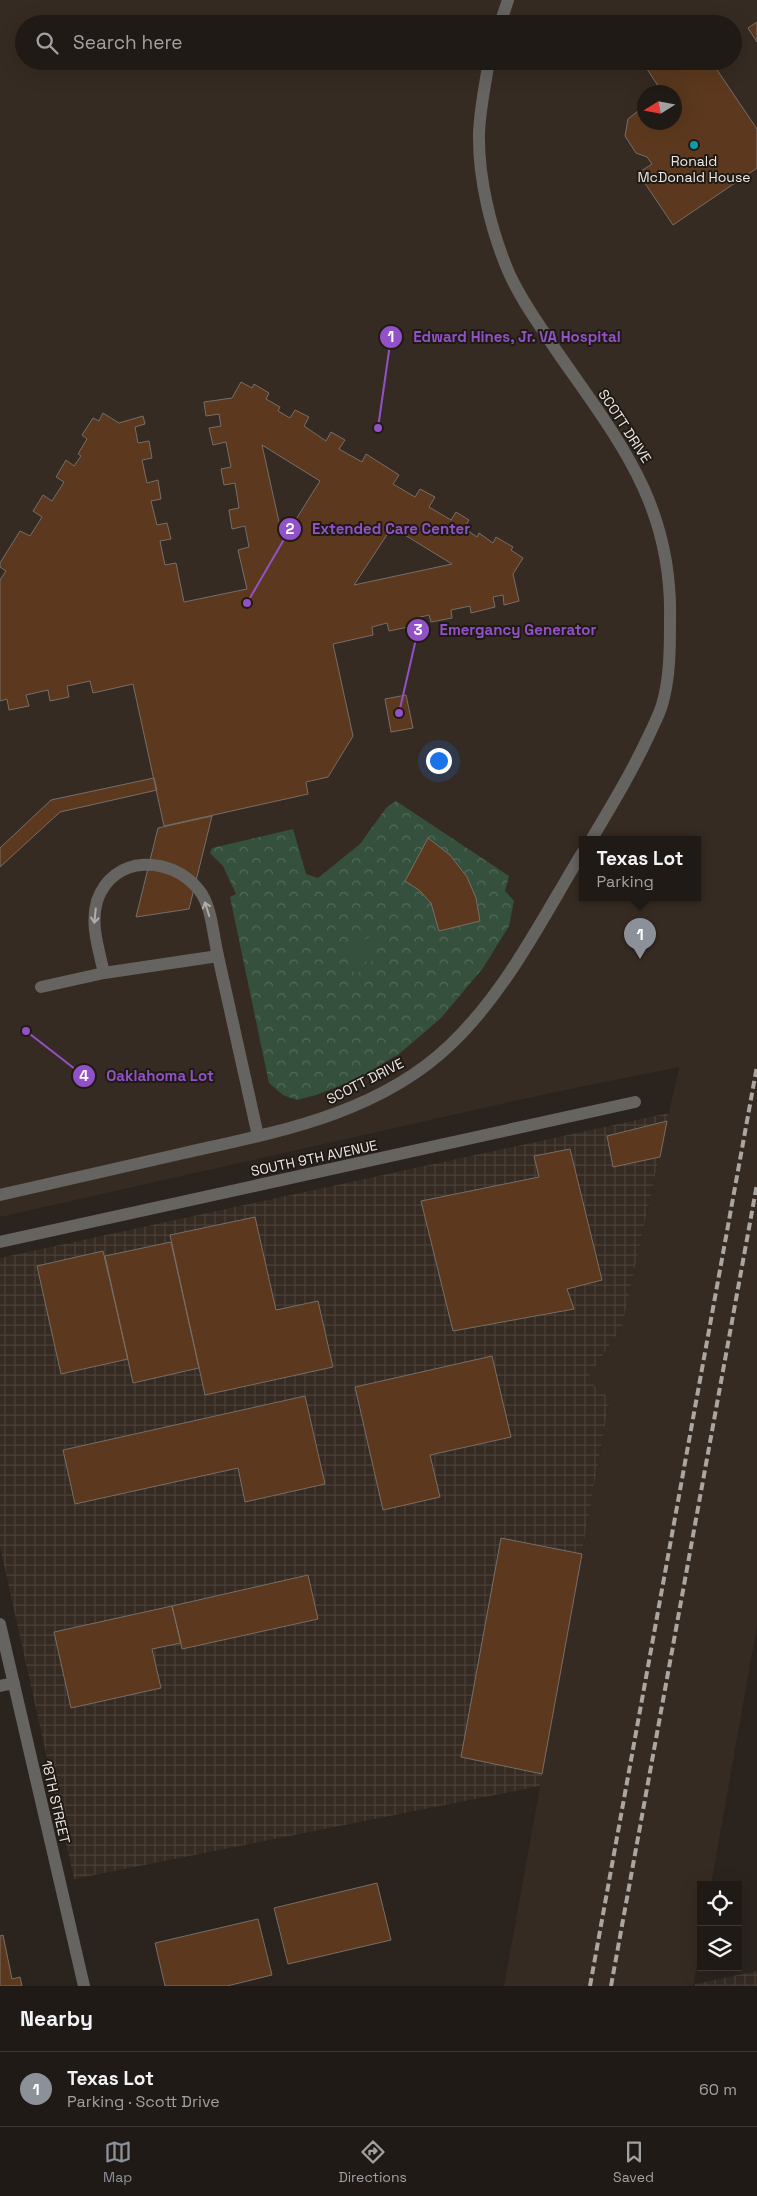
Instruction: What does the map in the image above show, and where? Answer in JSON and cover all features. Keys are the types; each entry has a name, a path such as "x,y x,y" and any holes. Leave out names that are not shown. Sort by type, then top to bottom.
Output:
{"street":[{"path":"503,15 508,0"},
{"name":"SCOTT DRIVE","path":"487,70 479,134 481,159 484,184 497,237 509,273 528,308 623,448 639,475 656,516 667,560 671,603 670,662 662,706 634,769 592,836"},
{"name":"SCOTT DRIVE","path":"0,1195 296,1128 345,1111 398,1084 450,1046 511,971 579,858"},
{"path":"104,974 94,930 97,902 105,886 116,873 135,865 168,866 184,876 200,891 207,908 258,1136"},
{"path":"41,987 104,974 218,956"},
{"name":"SOUTH 9TH AVENUE","path":"0,1242 635,1102"},
{"name":"18TH STREET","path":"0,1624 84,1986"},
{"path":"0,1686 14,1683"}],"shaded area":[{"path":"0,0 757,0 757,1626 712,1881 697,1881 697,1965 693,1986 504,1986 610,1399 587,1379 622,1327 679,1067 546,1094 0,1217"},
{"path":"669,1113 622,1327 587,1379 610,1398 540,1786 74,1879 0,1547 0,1258"},
{"path":"757,1971 757,1986 695,1986 695,1984"}],"green space":[{"path":"396,801 509,876 505,891 514,901 509,926 483,968 441,1018 399,1054 357,1079 316,1095 297,1100 283,1095 269,1083 230,897 236,894 223,866 210,853 212,848 293,829 306,874 318,878 360,844 386,808"},
{"path":"348,929 362,941 377,934 371,949 383,962 366,961 356,977 350,960 333,956 349,944"}],"building":[{"path":"757,22 757,42 748,28"},
{"name":"Ronald McDonald House","path":"648,70 717,70 757,129 757,168 673,225 638,173 652,164 647,157 636,153 625,136 628,119 637,112 637,130 682,130 682,85 657,85"},
{"path":"241,382 252,388 254,384 269,393 266,399 280,407 278,411 290,418 295,410 309,417 304,426 326,441 331,432 345,440 339,449 362,462 366,454 399,475 393,484 415,497 420,489 435,497 429,507 451,520 456,512 469,520 464,528 477,537 479,533 493,543 496,537 513,547 511,550 523,558 513,574 519,601 504,605 503,595 493,597 495,607 471,613 470,606 451,610 452,618 431,622 429,615 412,619 413,626 389,631 387,623 372,627 373,635 333,644 353,736 328,777 306,782 308,794 164,826 133,684 93,693 90,681 67,686 69,697 50,701 48,690 26,695 29,706 9,710 7,699 0,701 0,580 6,571 0,567 0,563 20,531 30,536 42,517 33,511 43,495 52,501 64,482 56,477 66,460 74,466 81,456 78,454 87,439 82,435 93,418 99,421 103,413 119,423 143,416 145,424 135,427 138,443 149,441 152,458 142,460 147,483 158,480 161,499 151,501 157,525 167,523 171,539 160,541 165,565 176,563 184,602 247,589 238,550 249,547 245,526 232,529 229,510 239,508 235,483 224,485 221,469 231,467 226,442 213,445 209,428 221,426 219,414 206,416 204,402 232,398","holes":["262,445 320,481 283,540","392,527 452,564 354,585"]},
{"path":"406,695 413,728 391,732 385,699"},
{"path":"154,778 157,790 60,812 0,867 0,848 51,800"},
{"path":"212,816 189,909 136,917 158,828"},
{"path":"428,838 450,855 467,877 476,898 480,921 439,931 431,903 419,890 405,881"},
{"path":"667,1121 660,1157 613,1167 607,1136"},
{"path":"570,1149 602,1280 567,1289 574,1309 453,1331 421,1201 539,1177 534,1156"},
{"path":"255,1217 276,1310 318,1301 333,1367 205,1395 170,1235"},
{"path":"171,1242 199,1368 133,1383 105,1256"},
{"path":"103,1251 128,1359 61,1374 37,1266"},
{"path":"492,1356 511,1437 430,1455 440,1497 383,1510 355,1387"},
{"path":"305,1396 325,1484 245,1502 238,1468 75,1504 63,1450"},
{"path":"501,1538 582,1554 542,1774 461,1757"},
{"path":"308,1575 318,1619 182,1649 172,1606"},
{"path":"172,1606 181,1643 152,1649 161,1688 71,1708 54,1632"},
{"path":"377,1883 391,1940 288,1964 274,1908"},
{"path":"258,1919 272,1975 227,1986 165,1986 155,1943"},
{"path":"3,1935 12,1979 20,1977 22,1986 0,1986 0,1936"}],"railway":[{"path":"590,1986 757,1066"},
{"path":"611,1986 757,1184"}],"place":[{"name":"Ronald McDonald House","path":"694,145"},
{"name":"Edward Hines, Jr. VA Hospital","path":"378,428"},
{"name":"Extended Care Center","path":"247,603"},
{"name":"Emergancy Generator","path":"399,713"},
{"name":"Texas Lot","path":"640,959"},
{"name":"Oaklahoma Lot","path":"26,1031"}]}
